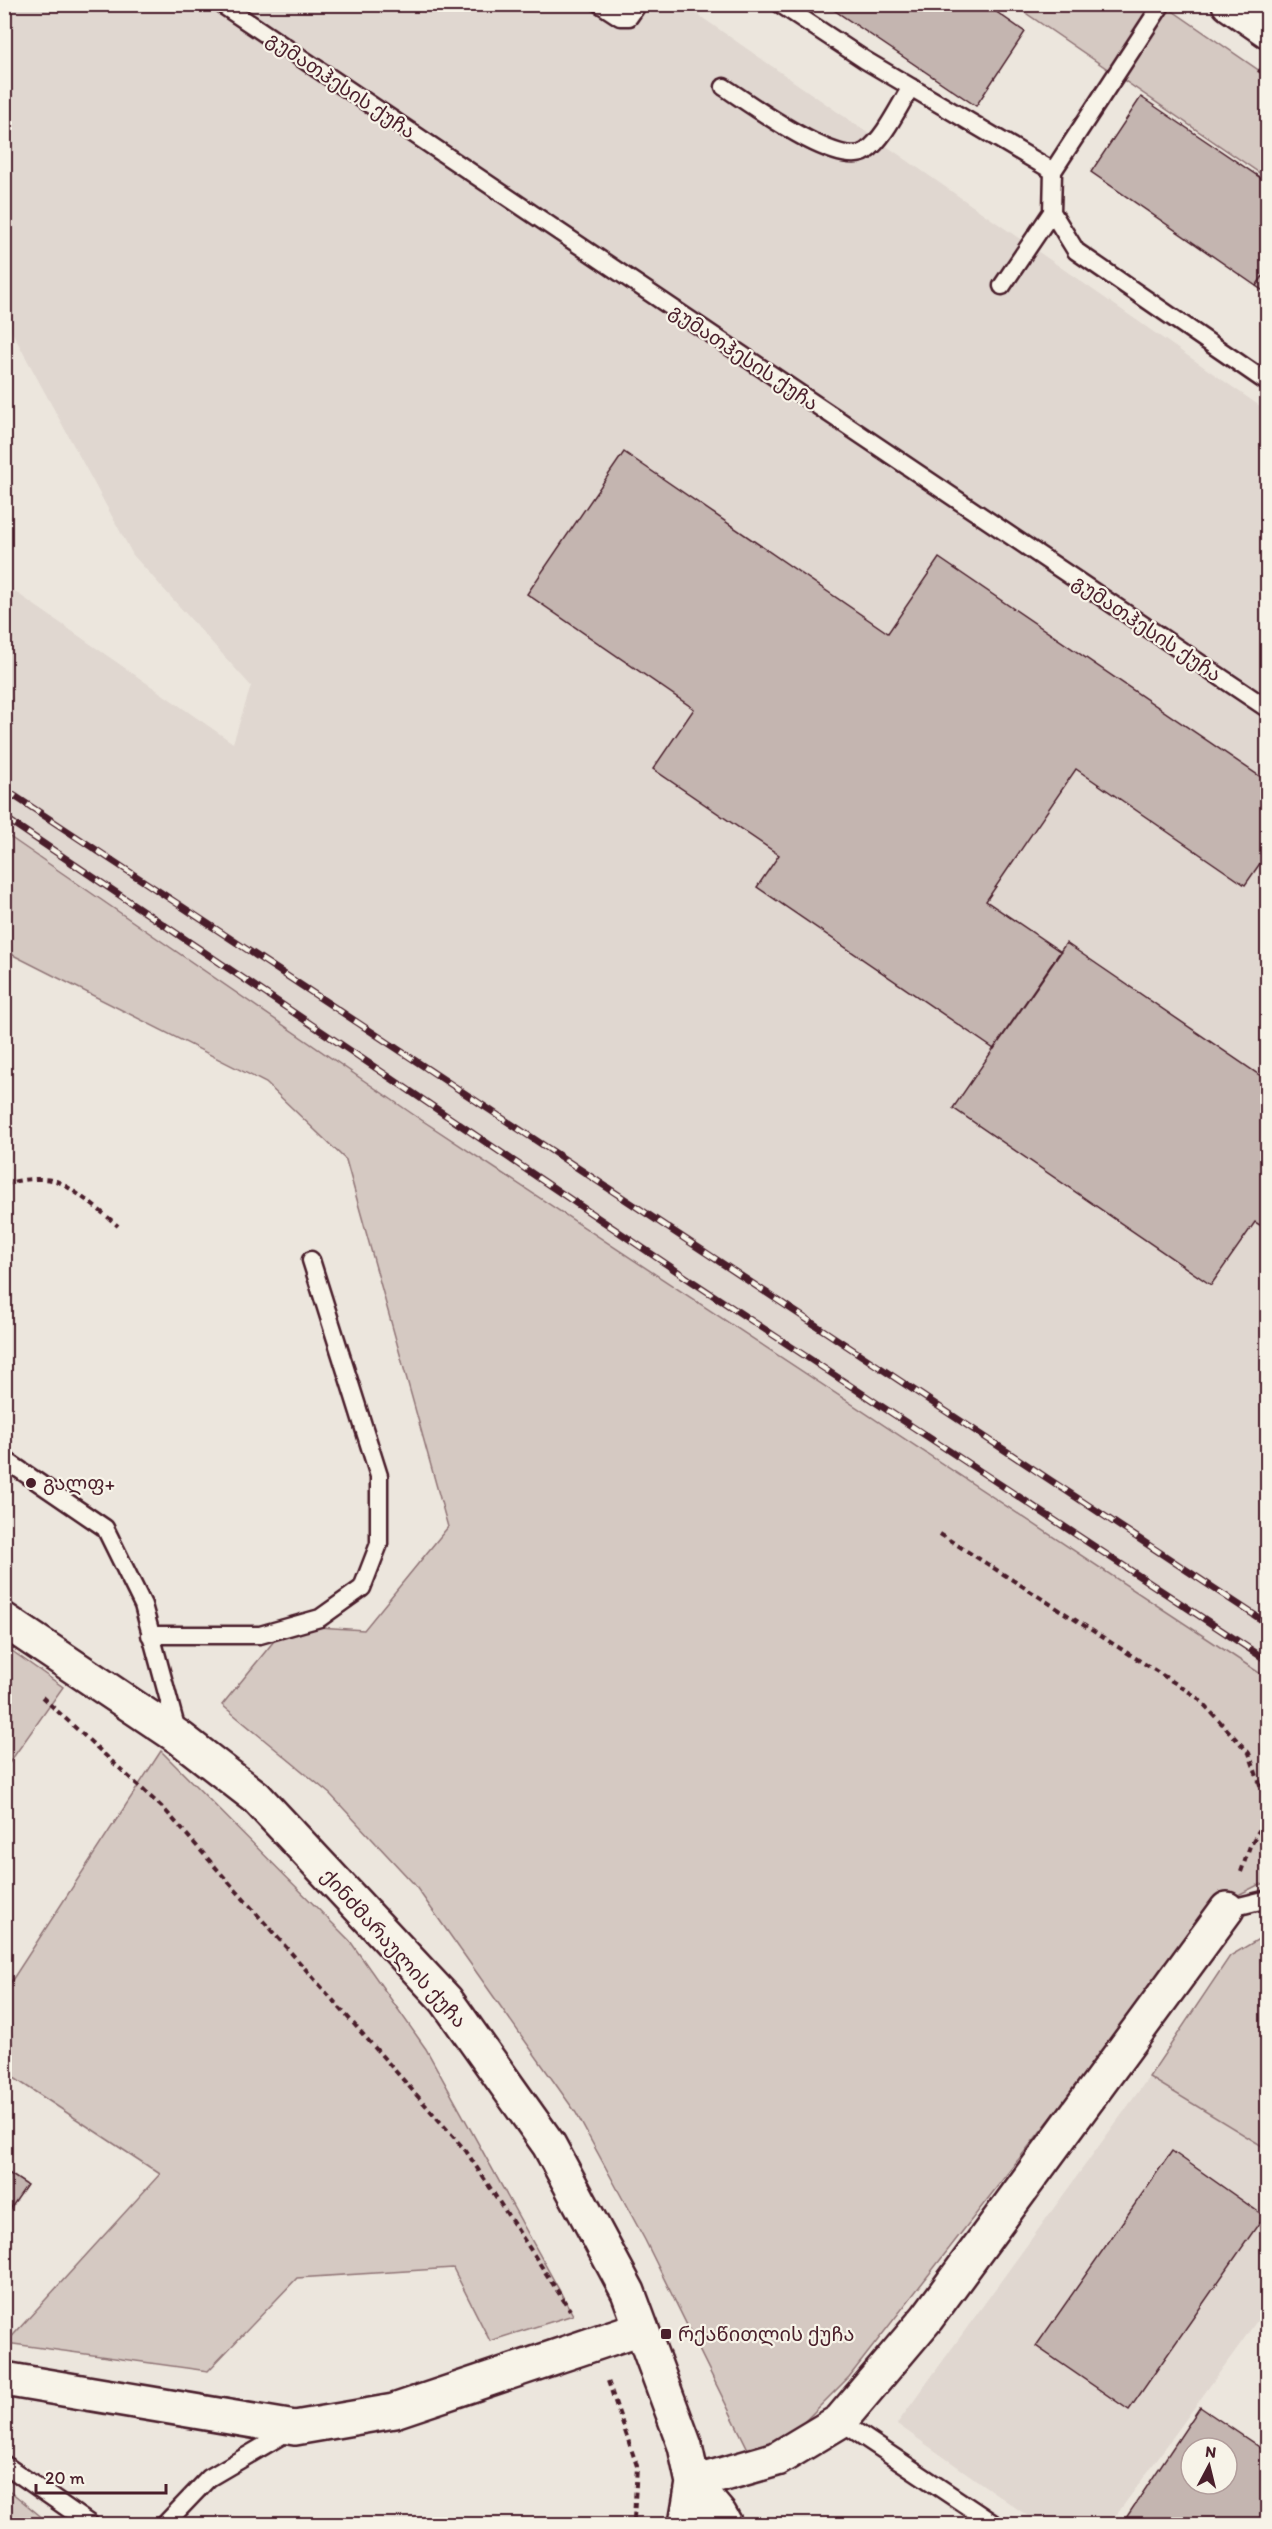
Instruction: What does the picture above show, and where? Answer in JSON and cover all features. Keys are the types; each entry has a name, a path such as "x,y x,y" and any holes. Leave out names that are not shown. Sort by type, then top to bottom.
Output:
{"street":[{"path":"1229,4 1268,31"},
{"name":"ქინძმარაულის ქუჩა","path":"4,1620 180,1738 256,1797 446,2000 549,2145 628,2292 684,2446 693,2484 686,2524"},
{"path":"693,2484 777,2459 840,2421 927,2318 1227,1909"},
{"path":"4,2379 295,2428 394,2411 641,2328"},
{"name":"ქინძმარაულის ქუჩა","path":"693,2484 725,2524"}],"lane":[{"name":"გუმათჰესის ქუჩა","path":"221,4 1268,709"},
{"path":"600,4 620,17 629,17 638,4"},
{"path":"780,4 911,87 1053,171"},
{"path":"1002,286 1052,212 1053,171 1162,4"},
{"path":"724,87 816,146 843,155 864,153 874,144 911,87"},
{"path":"1052,212 1077,251 1268,383"},
{"path":"150,1635 260,1635 320,1618 362,1588 379,1544 379,1476 311,1260"},
{"path":"4,1459 105,1528 142,1605 180,1738"},
{"path":"1227,1909 1268,1899"},
{"path":"840,2421 994,2524"},
{"path":"165,2524 208,2478 295,2428"},
{"path":"4,2464 90,2524"}],"path":[{"path":"4,1185 16,1179 56,1181 102,1211 118,1226"},
{"path":"940,1534 1197,1697 1249,1753 1268,1808"},
{"path":"36,1691 165,1810 466,2151 515,2229 595,2344 638,2466 634,2519 630,2524"},
{"path":"1227,1909 1250,1846 1268,1815"}],"shaded area":[{"path":"5,5 684,5 1267,411 1267,1678 414,1115 5,833 4,584 233,743 251,686 133,555 5,319"},
{"path":"1014,5 1164,5 1267,76 1267,178"},
{"path":"4,833 414,1115 1267,1678 1267,1883 1258,1885 1204,1912 1117,2033 849,2377 784,2442 749,2451 645,2240 576,2113 414,1884 330,1794 222,1705 287,1625 364,1630 448,1527 346,1160 266,1083 5,951"},
{"path":"5,1646 63,1687 5,1769"},
{"path":"161,1751 350,1941 426,2049 573,2315 490,2341 453,2268 297,2278 208,2371 6,2343 160,2174 5,2072 5,1991"},
{"path":"1267,1934 1267,2149 1149,2077 1230,1956"},
{"path":"1149,2077 1267,2149 1267,2307 1110,2524 1039,2524 897,2424"},
{"path":"5,2487 50,2524 5,2524"}],"building":[{"path":"825,4 985,4 1025,32 976,106"},
{"path":"1141,97 1268,183 1268,269 1256,286 1091,172"},
{"path":"1268,269 1268,294 1256,286"},
{"path":"624,452 888,633 939,558 1268,782 1268,852 1245,885 1076,769 986,901 1061,952 994,1049 757,887 779,855 653,769 694,709 527,594"},
{"path":"1066,943 1268,1081 1268,1230 1255,1222 1211,1285 953,1108"},
{"path":"1172,2151 1264,2216 1129,2410 1036,2346"},
{"path":"4,2170 27,2185 4,2218"},
{"path":"1200,2407 1268,2453 1268,2524 1122,2524 1179,2438 1179,2496 1239,2496 1239,2436 1181,2436"}],"railway":[{"path":"4,789 1268,1624"},
{"path":"4,817 690,1280 1268,1661"}],"place":[{"name":"გალფ+","path":"31,1483"},
{"name":"რქაწითლის ქუჩა","path":"666,2334"}]}
